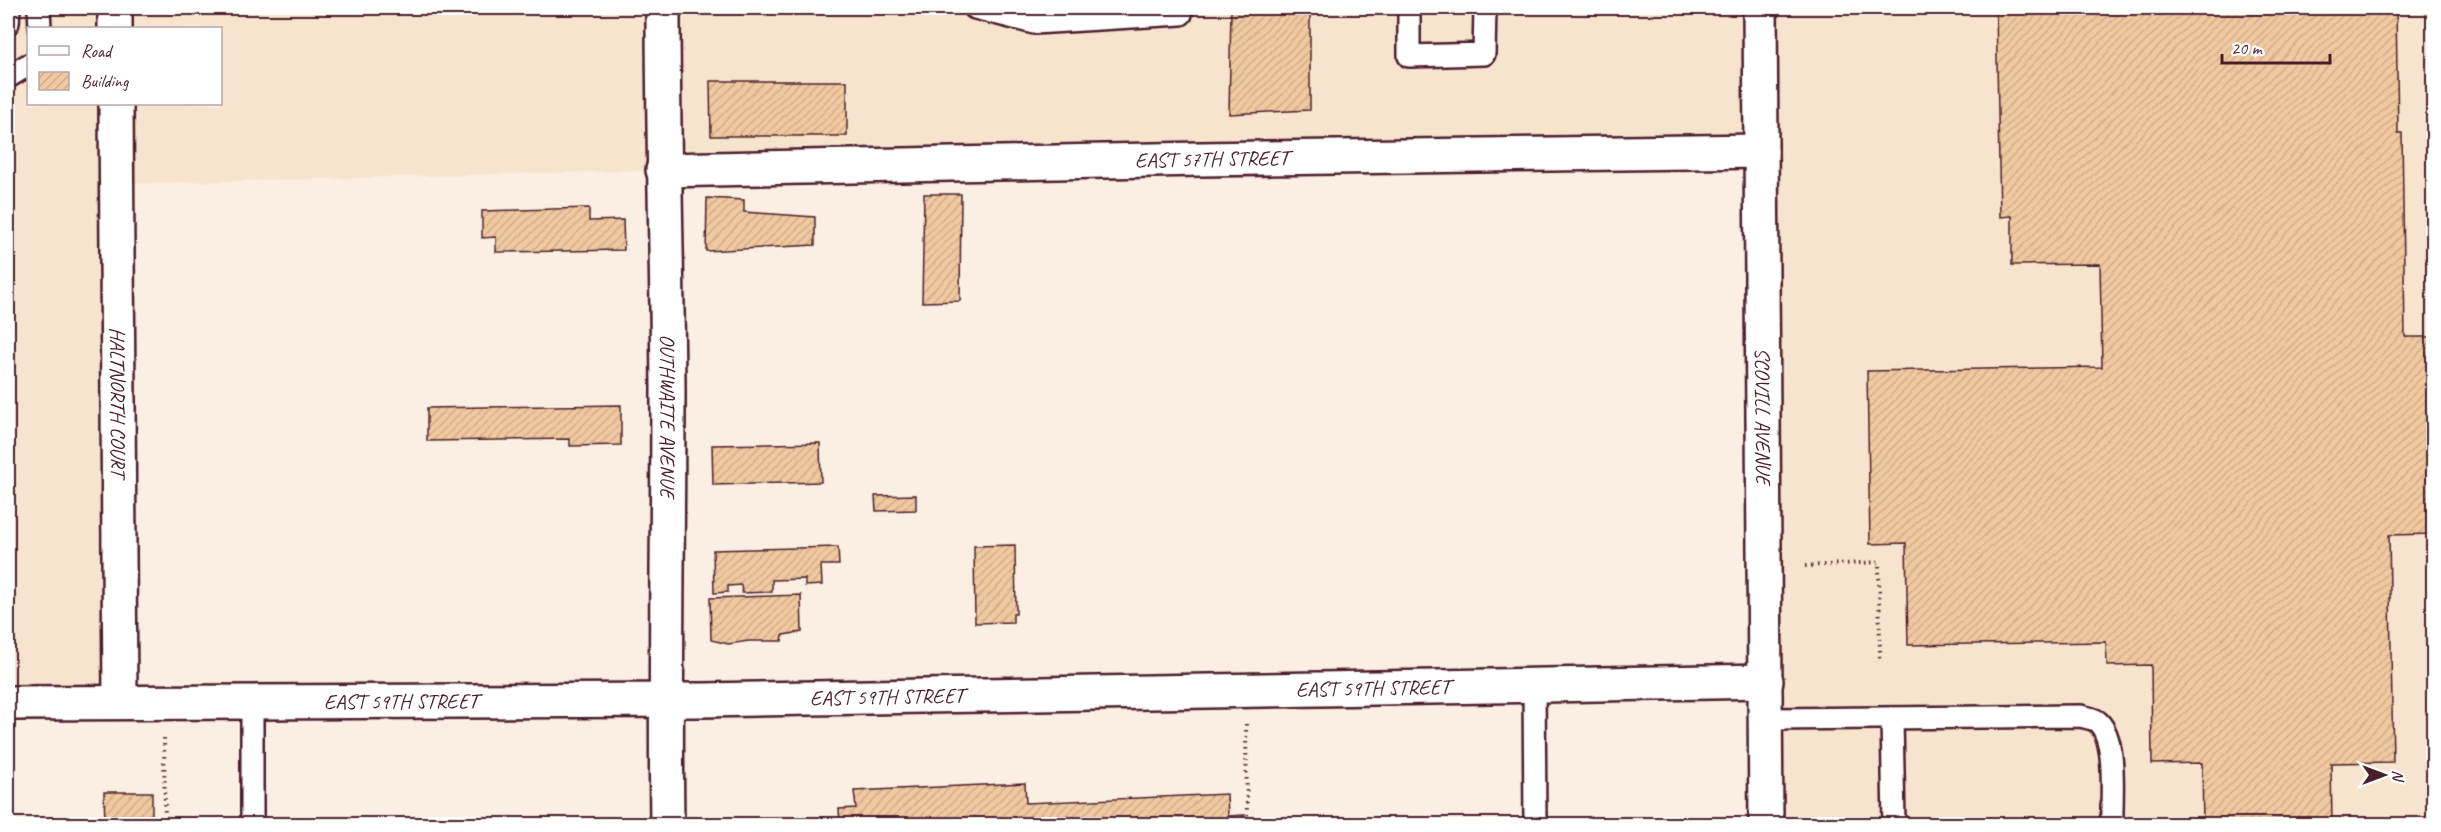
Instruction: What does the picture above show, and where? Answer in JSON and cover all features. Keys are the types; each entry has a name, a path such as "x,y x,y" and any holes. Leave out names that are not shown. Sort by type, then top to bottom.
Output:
{"street":[{"path":"115,8 115,27"},
{"name":"OUTHWAITE AVENUE","path":"663,8 663,170 668,387 665,700 668,825"},
{"name":"SCOVILL AVENUE","path":"1760,8 1766,825"},
{"name":"HALTNORTH COURT","path":"116,105 120,701"},
{"name":"EAST 57TH STREET","path":"663,170 1761,151"},
{"name":"EAST 59TH STREET","path":"8,703 665,700 1766,681"}],"lane":[{"path":"8,23 9,8"},
{"path":"39,8 40,27"},
{"path":"975,8 1034,23 1182,14"},
{"path":"1409,8 1409,56 1484,54 1485,8"},
{"path":"8,77 27,66"},
{"path":"1534,685 1535,825"},
{"path":"252,701 252,825"},
{"path":"1766,719 2081,716 2097,720 2107,734 2111,750 2112,825"},
{"path":"1892,718 1894,825"}],"path":[{"path":"1805,566 1879,562 1880,658"},
{"path":"1246,723 1247,825"},
{"path":"164,738 165,825"}],"shaded area":[{"path":"8,8 2433,8 2433,824 1765,824 1761,151 663,170 117,184 120,701 8,703"}],"building":[{"path":"1231,8 1310,8 1310,110 1229,114"},
{"path":"1996,8 2396,8 2398,133 2402,133 2405,337 2434,337 2434,534 2389,535 2393,762 2331,763 2332,824 2203,824 2202,763 2152,764 2151,665 2107,666 2106,642 1908,645 1906,543 1870,544 1867,371 2102,367 2100,264 2012,265 2012,216 2000,217"},
{"path":"710,81 847,81 847,136 711,136"},
{"path":"924,194 961,194 960,301 922,302"},
{"path":"707,198 744,200 744,212 815,217 815,245 706,251"},
{"path":"589,208 589,221 623,220 624,250 496,252 496,237 482,238 482,211"},
{"path":"621,405 621,445 570,446 570,439 427,441 427,408"},
{"path":"820,443 821,482 713,485 712,445"},
{"path":"916,495 916,510 876,511 875,496"},
{"path":"1015,545 1016,614 1013,614 1013,622 975,623 974,546"},
{"path":"838,547 839,565 821,565 822,585 805,586 805,579 772,580 772,592 742,593 741,585 728,586 728,592 714,593 713,550"},
{"path":"801,595 802,632 783,635 782,641 749,641 728,644 711,640 710,598"},
{"path":"1025,783 1026,803 1227,794 1228,816 1244,815 1244,824 840,824 839,809 856,808 854,791"},
{"path":"104,792 152,792 152,824 105,824"}]}
